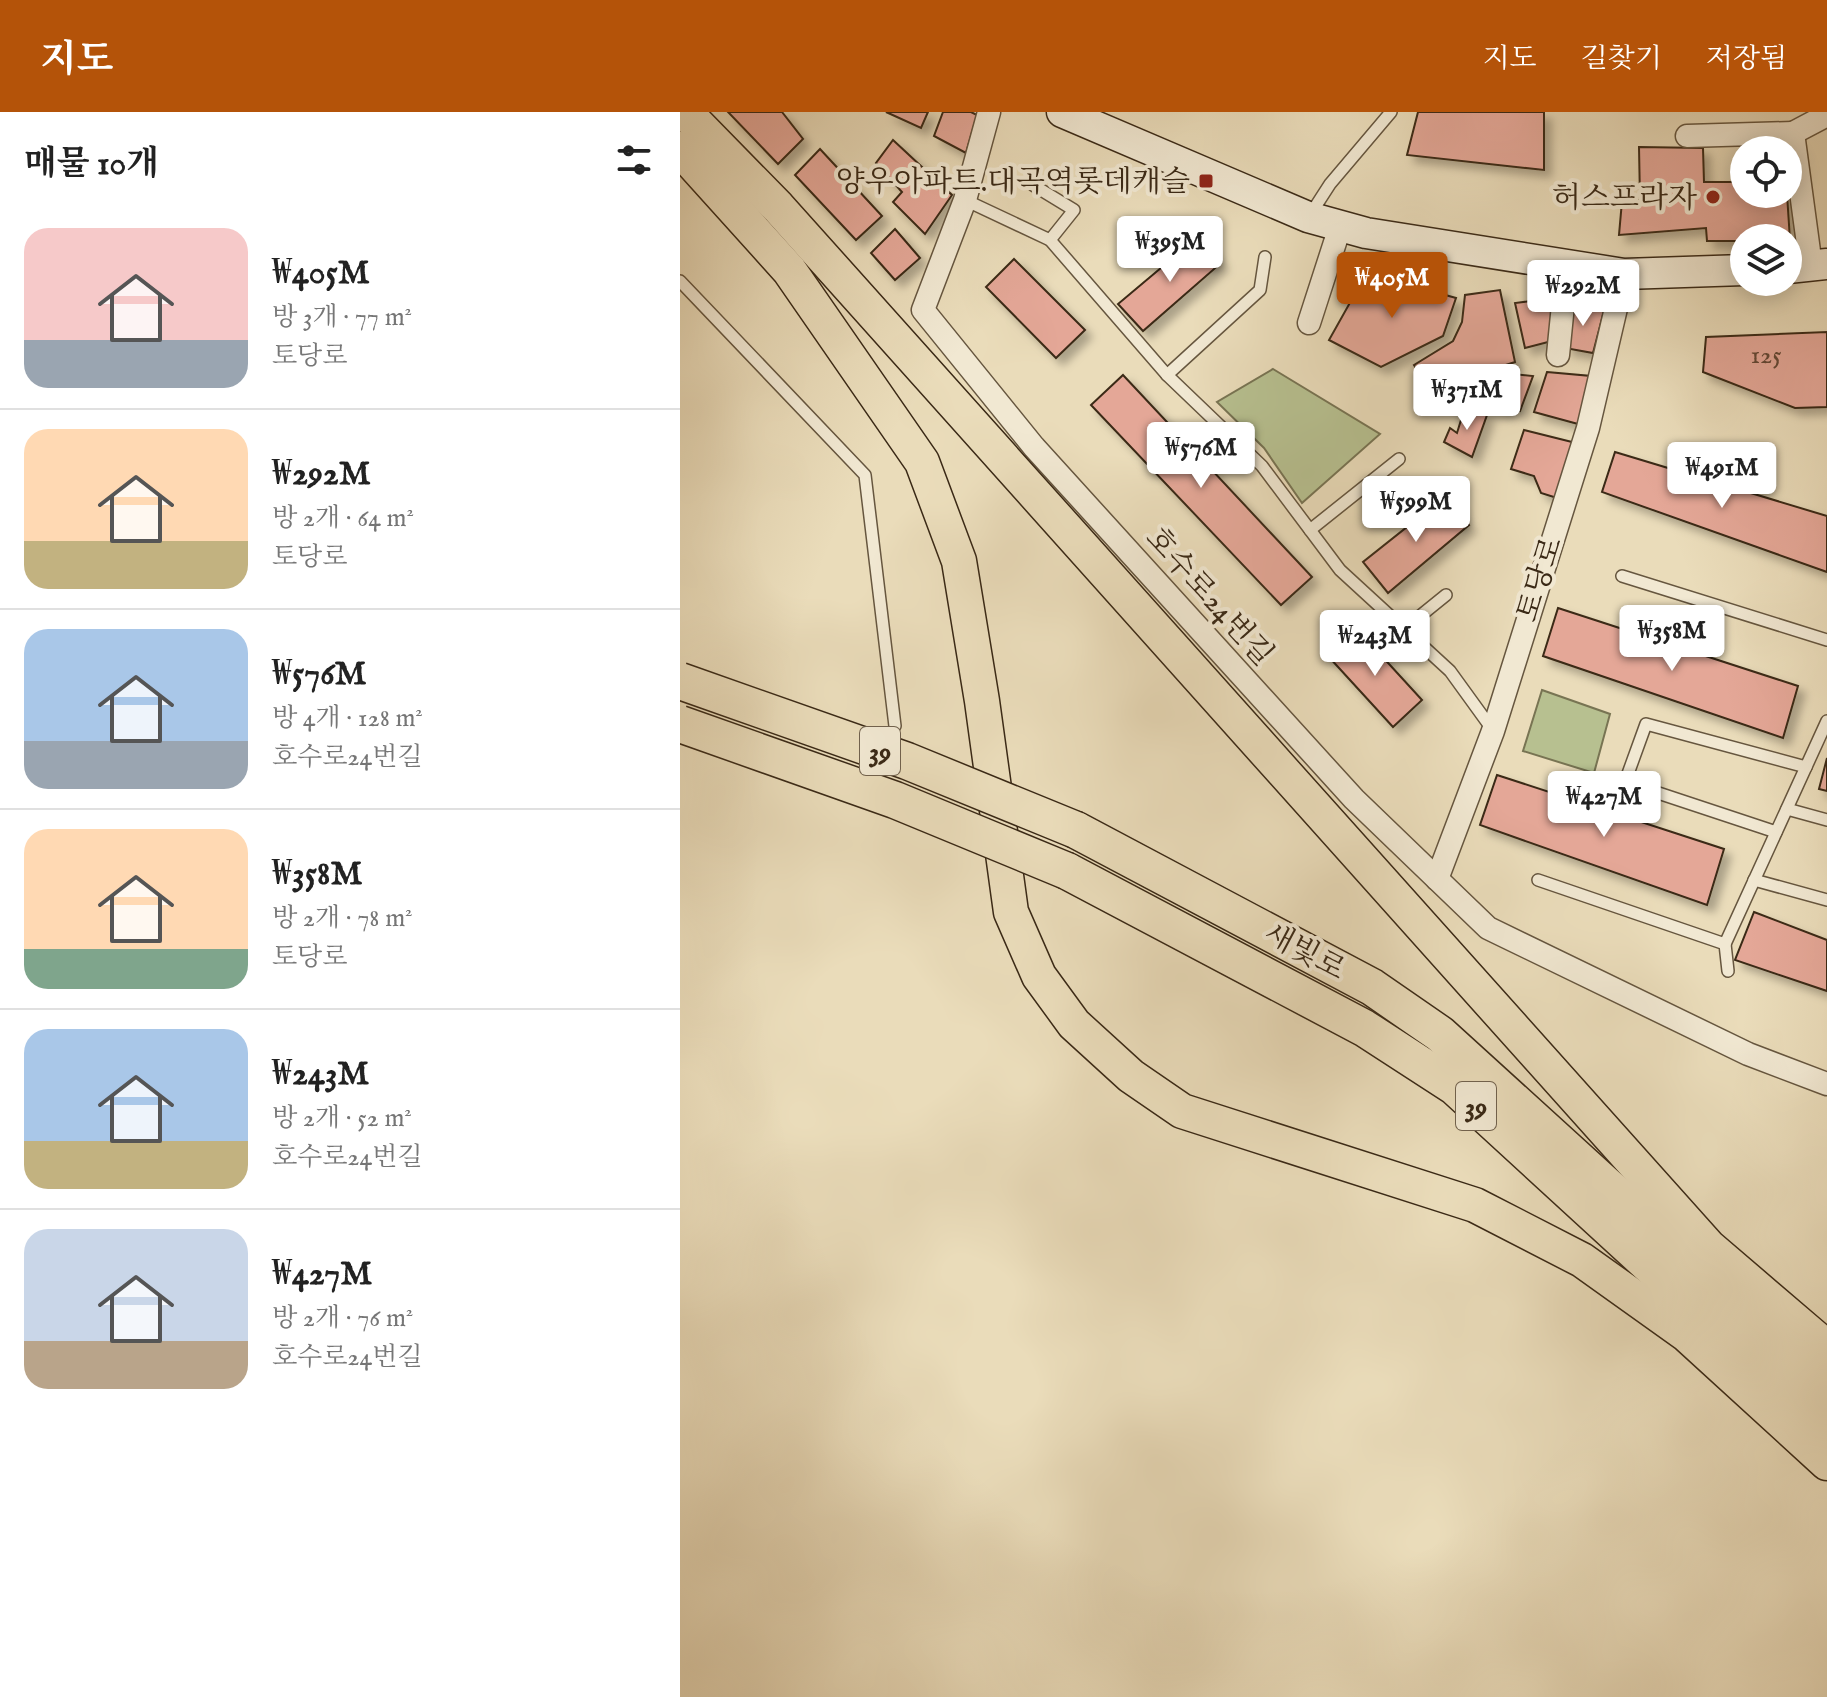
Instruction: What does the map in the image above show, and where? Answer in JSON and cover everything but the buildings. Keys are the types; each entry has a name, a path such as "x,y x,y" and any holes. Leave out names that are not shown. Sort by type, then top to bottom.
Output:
{"highway":[{"name":"새빛로","path":"680,681 907,761 1076,830 1372,987 1440,1034 1827,1386"},
{"name":"새빛로","path":"680,724 895,800 1067,871 1364,1028 1455,1087 1732,1341 1827,1423"}],"main road":[{"path":"685,112 778,207 1709,1247 1827,1348"},
{"path":"1062,112 1308,217 1340,227 1624,274 1730,270"},
{"path":"680,149 789,270 922,462 959,561 1011,912 1039,976 1074,1024 1131,1076 1182,1111 1475,1205 1582,1260 1687,1335 1827,1463"}],"street":[{"name":"호수로24번길","path":"989,112 965,200 923,310 1034,447 1354,799 1488,928 1748,1054 1827,1084"},
{"path":"1687,136 1793,133 1827,115"},
{"path":"1793,133 1809,266"},
{"path":"1309,323 1340,227"},
{"path":"1558,355 1567,265"},
{"name":"토당로","path":"1437,879 1493,731 1588,428 1624,274"}],"lane":[{"path":"1308,217 1330,184 1391,112"},
{"path":"1033,185 1074,210 1050,240"},
{"path":"965,200 1050,240 1167,375 1262,466 1340,570 1450,671 1493,731"},
{"path":"1167,375 1260,290 1265,257"},
{"path":"680,281 865,475 895,726"},
{"path":"1310,530 1399,459"},
{"path":"1622,576 1827,640"},
{"path":"1404,629 1446,595"},
{"path":"1728,971 1725,944 1827,721"},
{"path":"1776,832 1625,782 1646,724 1806,767"},
{"path":"1787,809 1827,820"},
{"path":"1538,880 1725,944"},
{"path":"1754,880 1827,900"}],"green space":[{"path":"1273,369 1380,434 1302,503 1264,448 1217,402"},
{"path":"1542,690 1610,714 1594,773 1523,751"}],"place":[{"name":"양우아파트.대곡역롯데캐슬","path":"1206,181"},
{"name":"허스프라자","path":"1713,197"}]}
